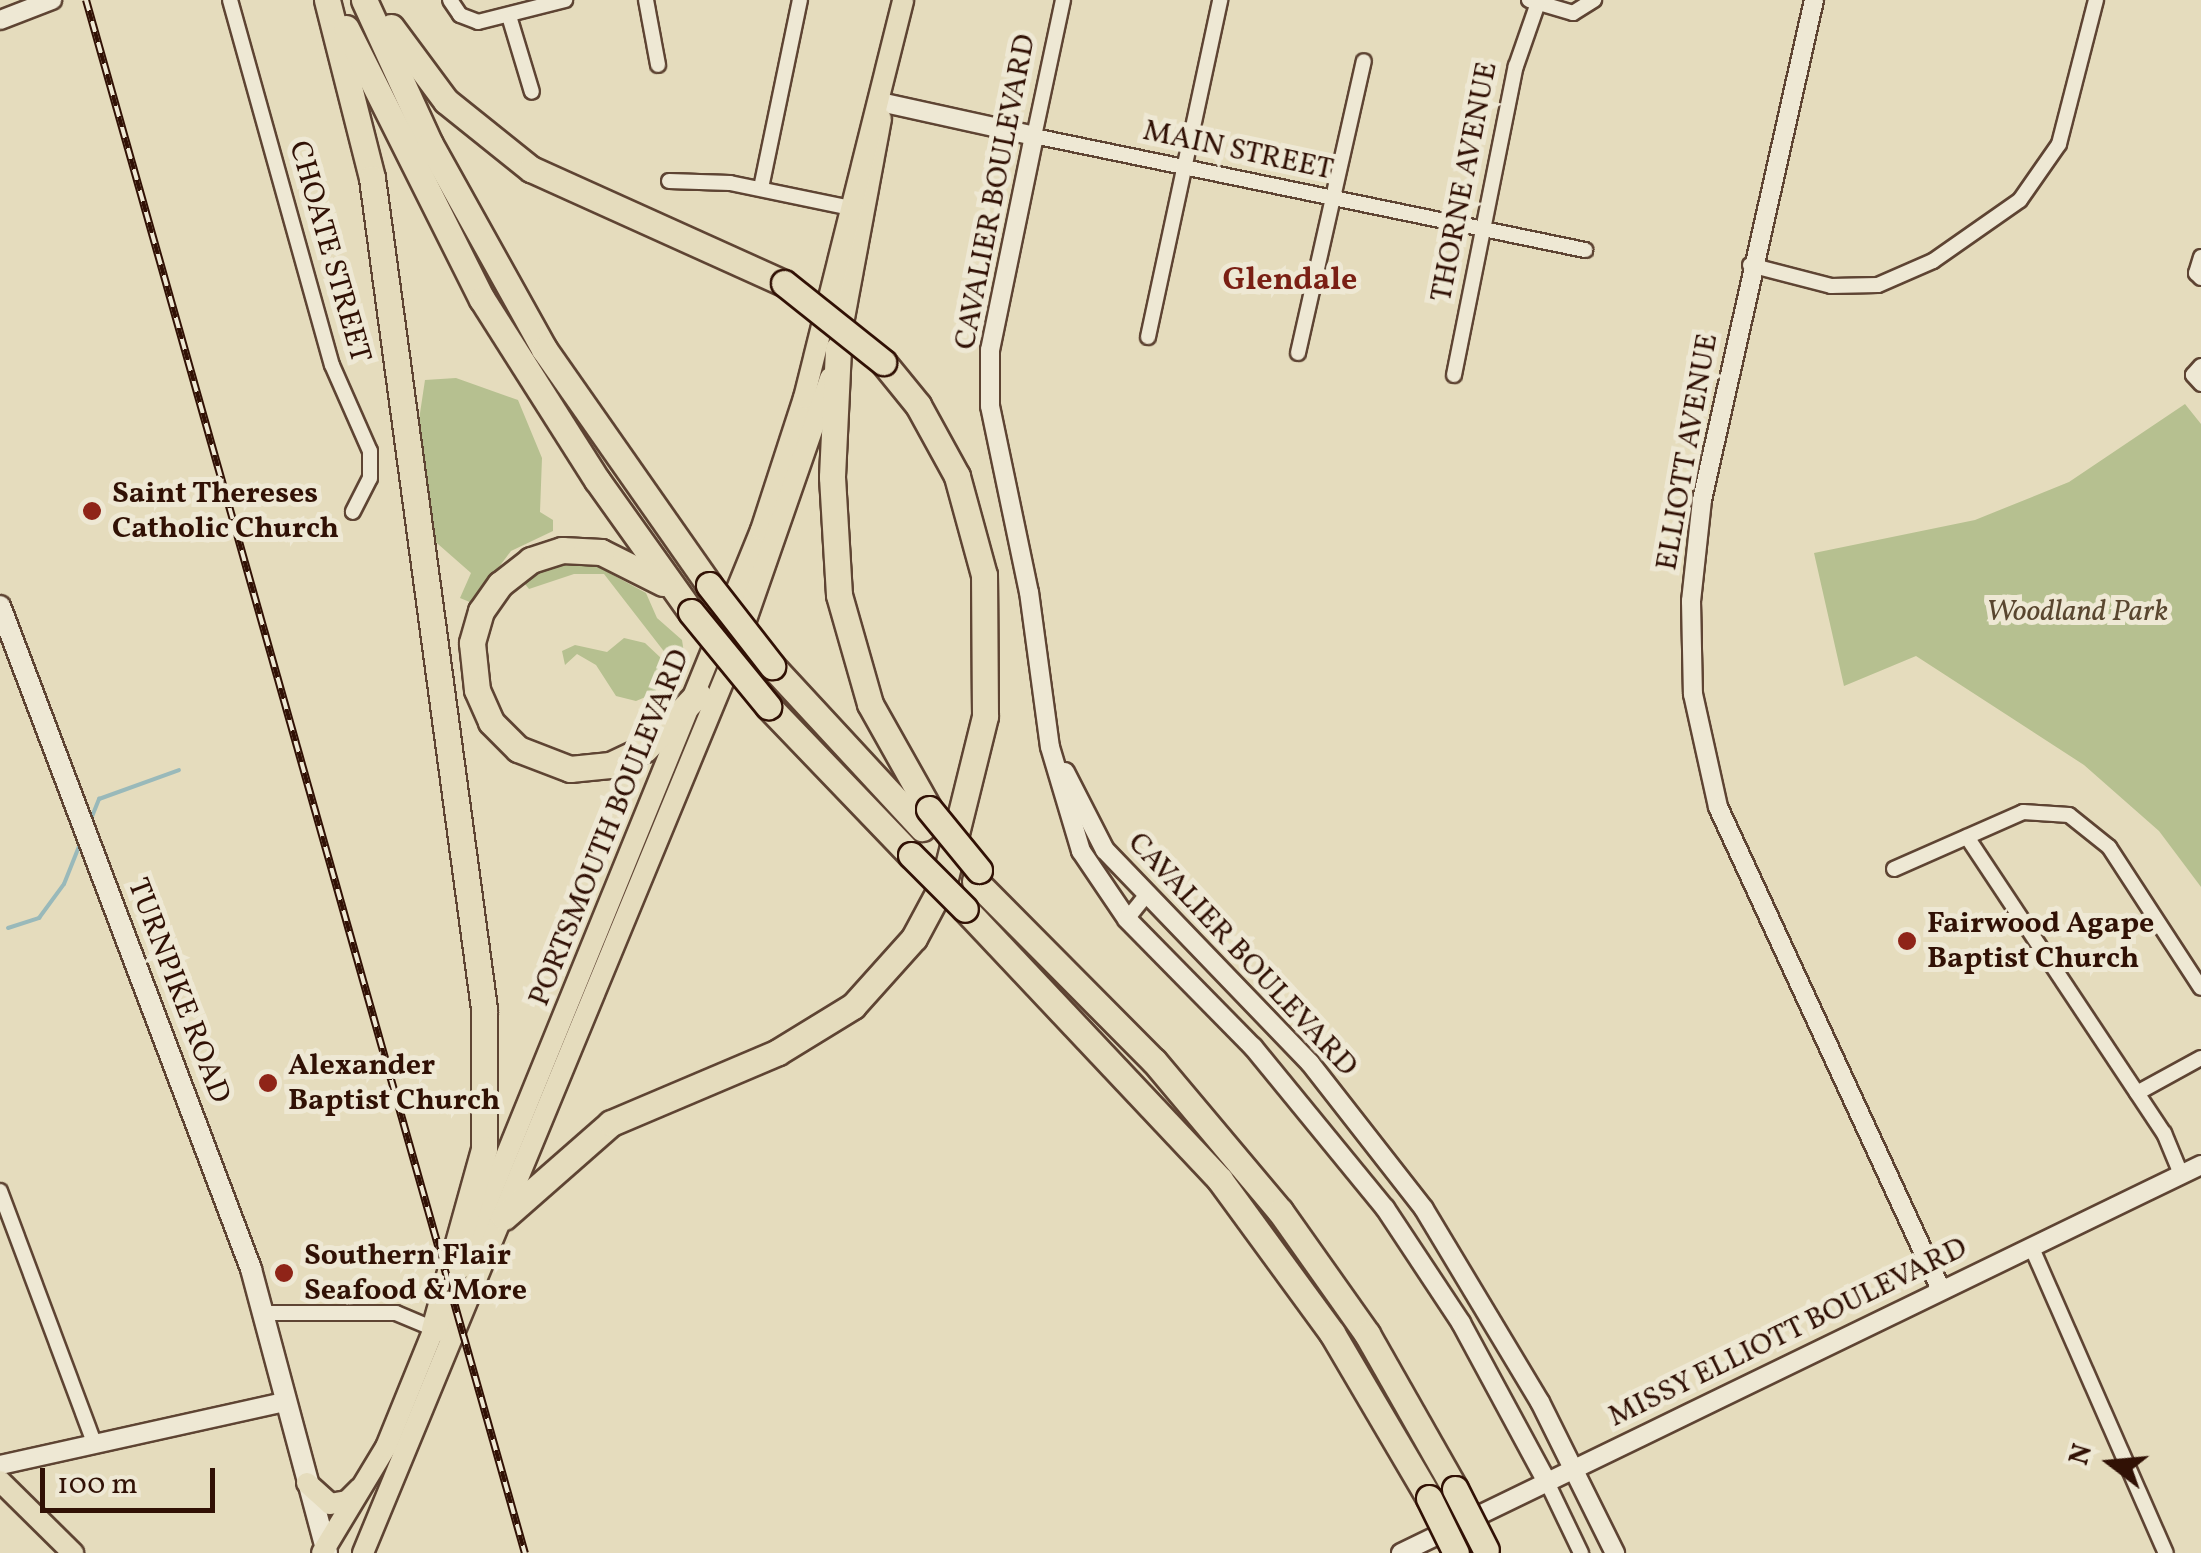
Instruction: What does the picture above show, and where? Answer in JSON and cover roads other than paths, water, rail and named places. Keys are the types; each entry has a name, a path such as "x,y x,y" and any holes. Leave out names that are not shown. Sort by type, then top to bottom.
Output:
{"highway":[{"path":"330,0 482,299 673,589 768,706 1220,1180 1332,1333 1429,1498 1456,1553"},
{"path":"330,0 372,178 484,1009 484,1149 434,1329"},
{"path":"364,0 430,144 535,334 709,585 772,666 925,818 1154,1060 1280,1211 1366,1334 1456,1489 1486,1552"},
{"path":"374,0 422,75 500,148 565,187 784,283 884,362 918,404 957,476 984,575 990,645 985,716 944,882 892,967 844,1013 778,1052 611,1123 504,1217"},
{"path":"838,349 832,477 839,595 870,704 925,818"},
{"path":"673,589 601,552 562,550 531,560 500,584 481,611 472,642 474,676 502,736 537,760 570,768 610,765 645,750 698,694"}],"main road":[{"name":"PORTSMOUTH BOULEVARD","path":"322,1552 386,1447 698,694 784,465 880,102 903,0"},
{"name":"PORTSMOUTH BOULEVARD","path":"363,1552 504,1217 768,567 838,349 882,130 880,102"},
{"name":"TURNPIKE ROAD","path":"0,606 264,1313 322,1552"},
{"name":"TURNPIKE ROAD","path":"285,1402 286,1439 322,1552"},
{"path":"363,1552 353,1543 386,1447"},
{"path":"307,1483 324,1502 338,1504 374,1470"},
{"path":"0,1482 72,1553"}],"street":[{"path":"0,20 52,0"},
{"name":"CHOATE STREET","path":"230,0 336,380 370,451 370,478 353,512"},
{"path":"450,0 469,20 509,16 565,0"},
{"path":"646,0 658,65"},
{"path":"761,188 800,0"},
{"name":"CAVALIER BOULEVARD","path":"1063,0 988,378 1042,690 1070,824 1095,876 1127,919 1254,1046 1348,1158 1460,1323 1581,1553"},
{"path":"1148,337 1220,0"},
{"path":"1534,2 1572,13 1594,0"},
{"name":"ELLIOTT AVENUE","path":"1814,0 1750,265 1696,538 1690,640 1699,739 1739,856 1940,1290"},
{"path":"1750,265 1831,286 1878,286 1934,261 2020,200 2059,144 2096,0"},
{"name":"THORNE AVENUE","path":"1454,374 1516,66 1534,2"},
{"path":"509,16 532,92"},
{"path":"1298,352 1364,61"},
{"name":"MAIN STREET","path":"880,102 1585,250"},
{"path":"669,181 761,188 851,208"},
{"path":"2201,257 2201,278"},
{"name":"CAVALIER BOULEVARD","path":"1042,690 1080,810 1105,850 1310,1063 1396,1170 1468,1276 1574,1469 1615,1553"},
{"path":"1894,870 2023,812 2069,815 2090,827 2201,988"},
{"path":"1968,837 2137,1092 2181,1174"},
{"path":"1127,919 1147,894"},
{"path":"2137,1092 2201,1058"},
{"name":"MISSY ELLIOTT BOULEVARD","path":"1400,1553 2201,1165"},
{"path":"0,1191 94,1442"},
{"path":"2031,1246 2166,1553"},
{"path":"264,1313 396,1313 434,1329"},
{"path":"0,1465 285,1402"}],"waterway":[{"path":"91,819 99,799 179,770"},
{"path":"8,928 39,918 64,884 80,844"}],"railway":[{"path":"86,0 525,1553"}],"place":[{"name":"Saint Thereses Catholic Church","path":"92,511"},
{"name":"Fairwood Agape Baptist Church","path":"1907,941"},
{"name":"Alexander Baptist Church","path":"268,1083"},
{"name":"Southern Flair Seafood & More","path":"284,1273"}],"district":[{"name":"Glendale","path":"1290,281"}],"park label":[{"name":"Woodland Park","path":"2077,612"}]}
